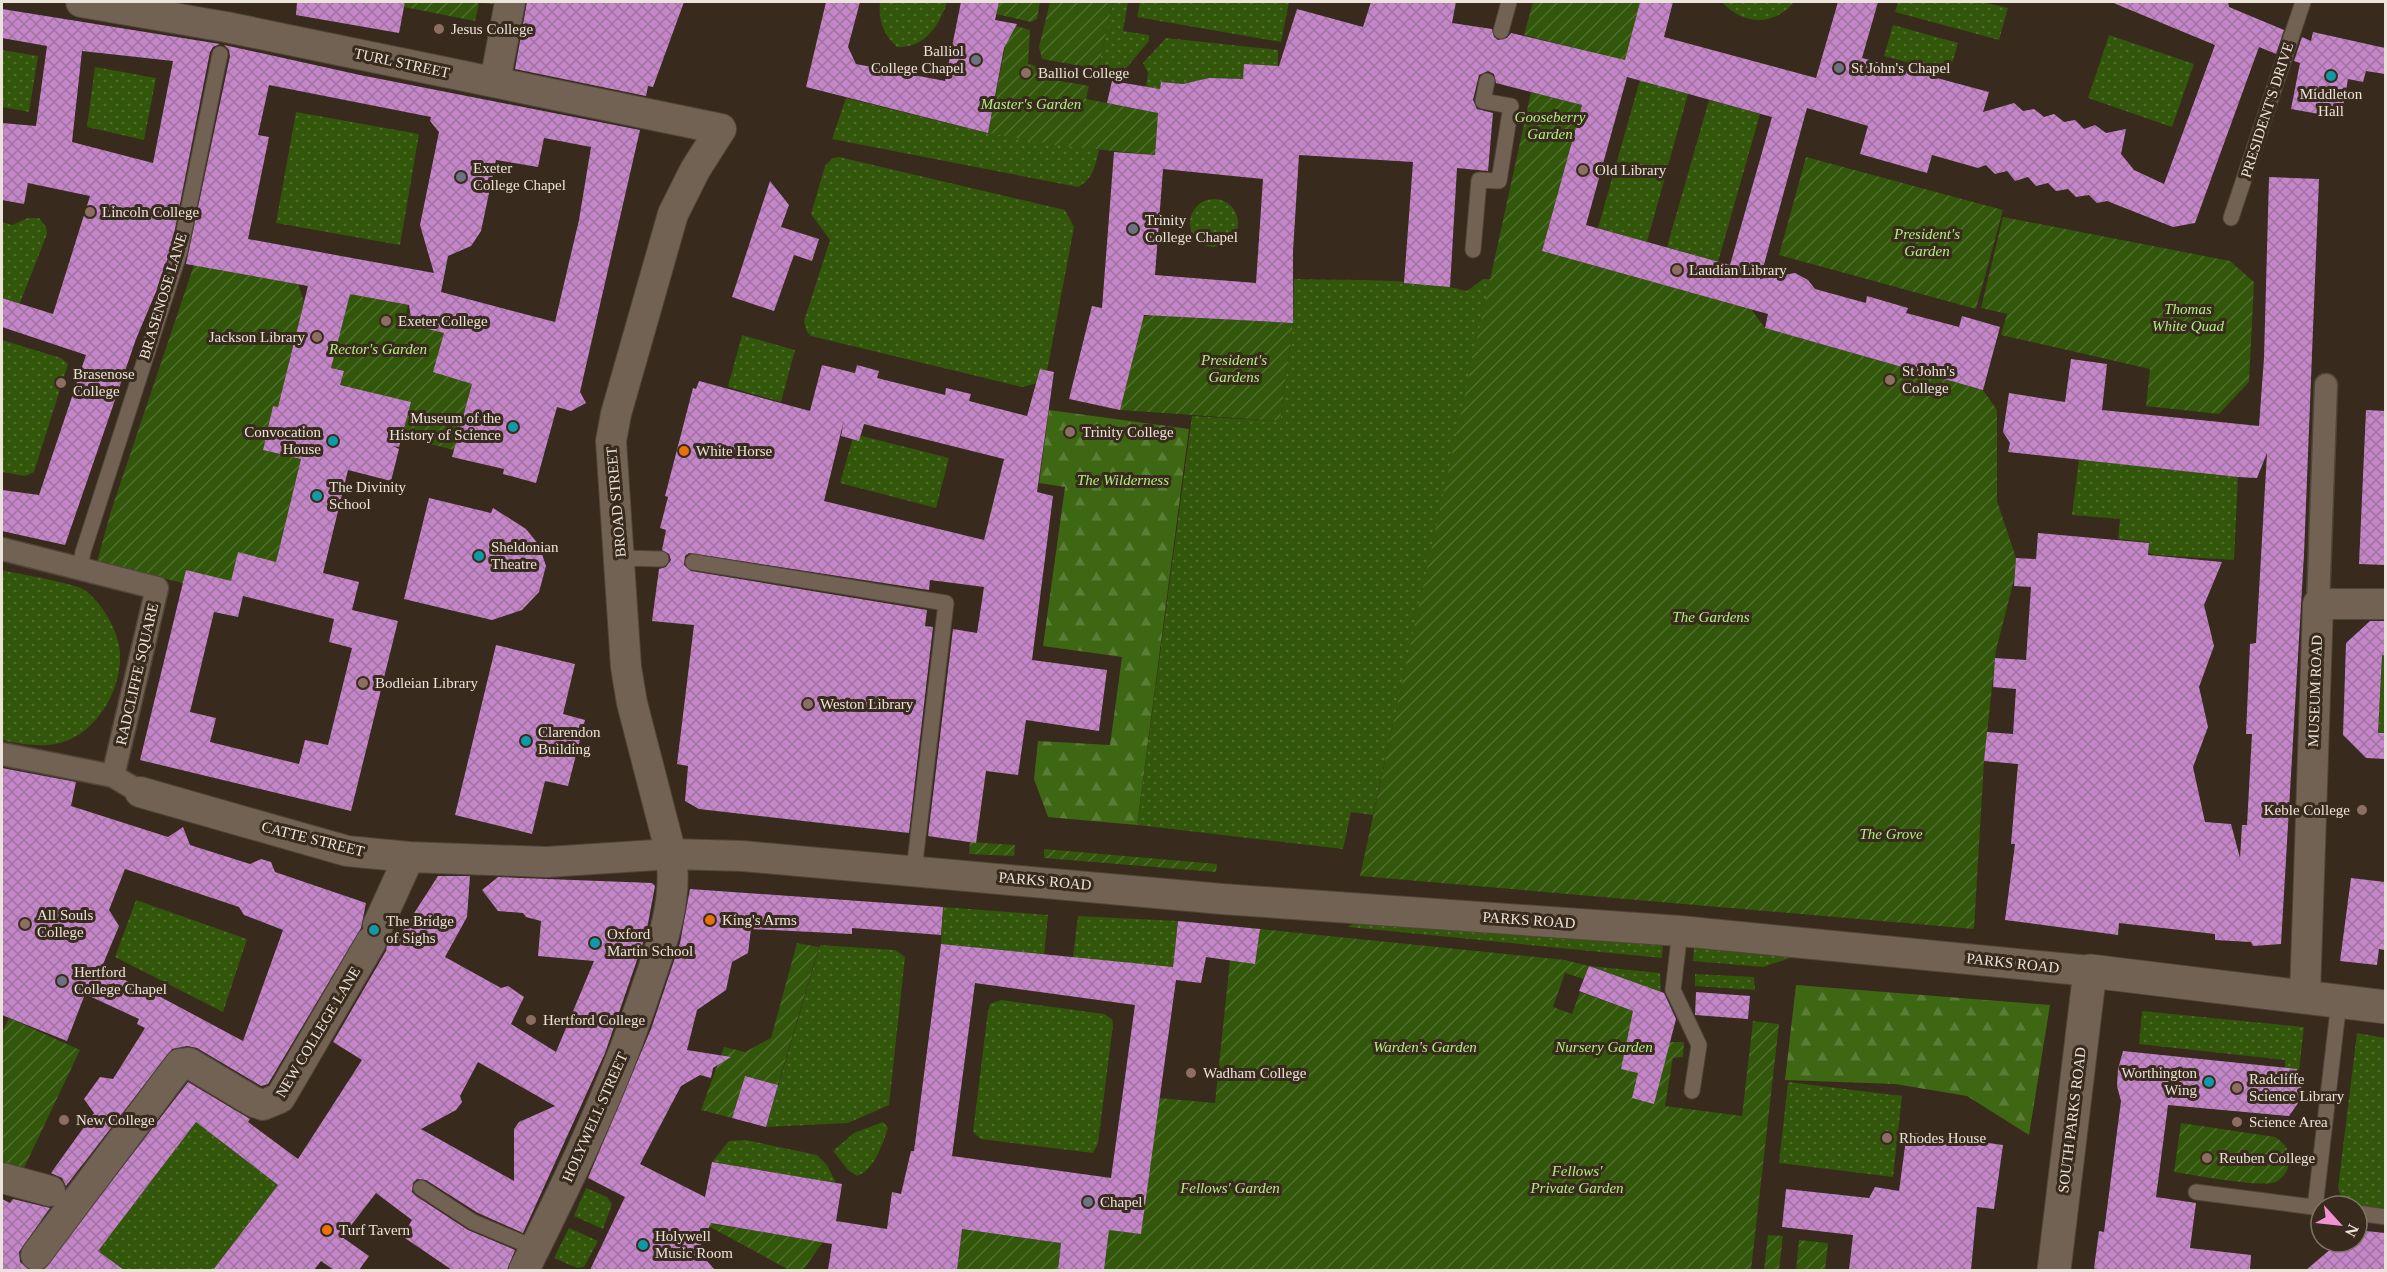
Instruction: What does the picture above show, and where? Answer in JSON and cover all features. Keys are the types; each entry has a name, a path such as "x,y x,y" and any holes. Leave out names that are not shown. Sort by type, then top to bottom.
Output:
{"street":[{"name":"TURL STREET","path":"81,2 216,13 495,82 721,129"},
{"path":"495,82 510,2"},
{"name":"BROAD STREET","path":"671,854 632,703 611,475 611,441 616,414 673,214 695,170 721,129"},
{"name":"MUSEUM ROAD","path":"2305,996 2326,385"},
{"name":"RADCLIFFE SQUARE","path":"2,549 157,588 113,776"},
{"path":"2318,604 2385,604"},
{"name":"CATTE STREET","path":"2,753 113,776 140,792 347,851 409,857 547,862 671,854"},
{"name":"PARKS ROAD","path":"671,854 742,856 1222,898 1680,931 2090,970 2385,1007"},
{"name":"HOLYWELL STREET","path":"530,1259 593,1127 630,1040 661,946 673,882 671,854"},
{"name":"NEW COLLEGE LANE","path":"36,1255 66,1196 180,1064 189,1063 254,1102 263,1105 280,1098 374,934 409,857"},
{"name":"SOUTH PARKS ROAD","path":"2054,1270 2090,970"},
{"path":"2,1178 66,1196"}],"lane":[{"path":"1501,31 1509,2"},
{"name":"PRESIDENT'S DRIVE","path":"2230,218 2303,2"},
{"name":"BRASENOSE LANE","path":"80,568 83,552 180,251 220,54"},
{"path":"1473,250 1479,180 1499,181 1511,106 1483,101 1487,81"},
{"path":"620,558 661,559"},
{"path":"693,562 946,603 914,870"},
{"path":"1680,931 1673,990 1698,1045 1692,1091"},
{"path":"2319,1194 2339,1001"},
{"path":"421,1188 530,1259"},
{"path":"2196,1192 2309,1207"},
{"path":"2369,1215 2385,1217"}],"green space":[{"path":"405,2 501,2 501,5 479,3 475,21 404,7"},
{"path":"880,2 947,2 930,34 915,44 897,47 882,26"},
{"path":"999,2 1040,2 1037,19 1031,22 996,14"},
{"path":"1050,2 1113,2 1098,69 1042,59 1039,47"},
{"path":"1113,2 1128,2 1123,31 1149,35 1149,41 1123,72 1098,69"},
{"path":"1140,2 1289,2 1281,42 1137,17"},
{"path":"1533,2 1640,2 1625,61 1524,35"},
{"path":"1722,2 1794,2 1777,16 1758,20 1739,15"},
{"path":"1898,2 1983,2 2008,8 1999,40 1895,12"},
{"name":"Master's Garden","path":"1013,25 1030,30 1028,64 1060,72 1060,81 1089,86 1086,99 1158,113 1155,155 1062,146 988,133 1007,37 1011,36"},
{"path":"1893,25 1958,43 1949,74 1884,56"},
{"path":"2109,35 2194,64 2172,127 2088,98"},
{"path":"1166,38 1278,50 1278,66 1244,64 1243,79 1209,78 1183,84 1161,82 1160,89 1146,87 1148,73 1143,63"},
{"path":"2,50 38,56 29,112 2,107"},
{"path":"95,67 156,78 144,140 87,127"},
{"path":"1640,80 1688,94 1647,242 1598,228"},
{"name":"The Gardens","path":"1531,92 1582,105 1542,251 1751,309 1765,328 1983,390 1997,410 1997,501 2016,558 2015,576 1996,650 1984,761 1974,929 1360,876"},
{"path":"846,98 988,133 1099,150 1095,167 1087,180 1078,187 832,139"},
{"path":"1709,100 1760,114 1718,262 1667,247"},
{"path":"296,112 419,134 400,245 276,223"},
{"path":"839,157 1065,210 1074,227 1047,371 1038,383 1022,387 811,336 807,332 804,321 830,240 811,214 825,166 833,158"},
{"name":"President's Garden","path":"1806,157 2003,210 1976,309 1779,255"},
{"path":"1214,199 1231,206 1238,223 1231,240 1214,247 1197,240 1190,223 1197,206"},
{"name":"Thomas White Quad","path":"2003,217 2230,261 2254,282 2249,382 2219,414 2146,406 2150,369 2001,335 2007,314 1981,308"},
{"path":"28,218 39,218 46,227 47,234 20,303 2,298 2,222 12,225"},
{"path":"194,265 298,284 304,302 278,407 273,406 263,450 301,459 276,562 239,553 231,581 183,583 97,562 111,511"},
{"path":"1294,279 1381,280 1467,291 1483,279 1492,279 1373,815 1351,812 1343,849 1137,825 1192,416 1280,421 1293,323"},
{"name":"Rector's Garden","path":"347,293 408,305 406,313 410,314 412,325 444,332 434,372 472,384 454,450 402,437 410,402 340,385 344,371 331,368"},
{"name":"President's Gardens","path":"1152,315 1293,323 1280,421 1120,410 1143,317"},
{"path":"742,335 795,350 781,402 728,387"},
{"path":"2,340 61,358 68,364 34,472 25,476 2,472"},
{"name":"The Wilderness","path":"1049,410 1189,429 1137,825 1048,817 1034,779 1038,741 1110,745 1122,657 1043,646 1065,487 1039,483"},
{"path":"854,434 949,458 936,508 840,483"},
{"path":"2079,459 2238,477 2234,560 2155,555 2149,553 2149,542 2118,539 2120,519 2072,515"},
{"path":"2,570 59,582 86,591 107,615 117,637 120,660 118,675 107,704 87,729 60,743 38,745 2,740"},
{"path":"2382,655 2385,656 2385,733 2378,733"},
{"path":"970,842 1015,845 1014,856 969,854"},
{"path":"1044,849 1217,864 1216,872 1044,858"},
{"path":"136,900 247,939 223,1012 115,957"},
{"path":"943,907 1048,915 1044,955 941,944"},
{"path":"1078,916 1178,921 1173,967 1073,958"},
{"path":"1357,921 1663,944 1662,958 1348,927"},
{"path":"1260,929 1565,960 1589,966 1584,979 1565,973 1553,1007 1572,1014 1580,992 1652,1018 1652,1035 1671,1042 1684,1042 1683,1057 1673,1058 1665,1106 1742,1116 1753,1021 1779,1024 1751,1270 1104,1270 1109,1230 1141,1233 1159,1098 1215,1103 1230,960 1255,963"},
{"path":"797,943 819,947 778,1085 745,1076 732,1118 701,1110 724,1047 745,1052 771,1038"},
{"path":"820,945 895,950 905,957 889,1105 848,1123 766,1127"},
{"path":"1694,948 1793,957 1763,967 1693,961"},
{"path":"1589,966 1660,973 1661,993"},
{"path":"1695,974 1754,977 1755,990 1695,986"},
{"path":"1796,985 2050,1005 2029,1135 1967,1096 1895,1084 1785,1080"},
{"path":"1001,1000 1104,1014 1112,1019 1098,1143 1093,1153 981,1139 973,1132 988,1011 990,1004"},
{"path":"2142,1011 2304,1027 2299,1070 2285,1068 2285,1060 2139,1044"},
{"path":"9,1018 80,1050 23,1170 2,1163 2,1032"},
{"path":"2357,1033 2385,1038 2385,1208 2369,1206 2369,1194 2341,1194 2338,1188"},
{"path":"1788,1082 1902,1096 1893,1177 1779,1163"},
{"path":"196,1122 278,1185 213,1270 124,1270 98,1251"},
{"path":"883,1122 888,1128 877,1156 869,1168 857,1176 848,1170 833,1151 854,1133"},
{"path":"2181,1123 2275,1137 2288,1151 2288,1169 2279,1180 2268,1183 2242,1182 2174,1172"},
{"path":"746,1140 817,1155 827,1165 836,1183 712,1162 729,1141"},
{"path":"586,1188 607,1197 612,1204 603,1229 574,1216"},
{"path":"701,1222 823,1242 803,1270 789,1270"},
{"path":"569,1228 598,1241 584,1267 577,1268 554,1258"},
{"path":"962,1229 1061,1243 1058,1270 957,1270"},
{"path":"1768,1235 1783,1236 1779,1270 1764,1270"},
{"path":"1799,1240 1828,1243 1825,1270 1796,1270"}],"building":[{"path":"297,2 405,2 399,33 296,15"},
{"path":"527,2 684,2 653,87 648,86 646,96 515,69"},
{"path":"826,2 860,2 848,47 856,64 945,81 961,2 999,2 995,20 1017,24 1004,48 988,133 806,87"},
{"path":"1371,2 1456,2 1452,23 1492,29 1494,37 1498,40 1507,38 1511,33 1625,60 1640,2 1673,2 1664,37 1816,78 1838,2 1878,2 1862,58 1989,92 1983,112 2014,103 2023,111 2034,109 2044,117 2054,114 2064,122 2075,120 2084,129 2095,125 2106,133 2126,129 2121,154 2134,170 2164,184 2215,45 2111,2 2228,2 2229,7 2284,30 2276,54 2259,47 2195,223 2173,227 2107,201 2097,203 2089,195 2076,197 2068,189 2056,191 2048,183 2036,186 2028,177 2015,181 2007,171 1995,174 1986,165 1978,168 1932,155 1927,173 1860,154 1868,126 1807,108 1760,279 1795,273 1808,280 1815,289 1866,303 1867,296 1908,308 1906,313 1959,327 1962,316 2000,327 1983,390 1765,328 1768,314 1542,251 1582,105 1496,83 1494,74 1488,71 1479,75 1473,100 1477,109 1493,113 1488,171 1457,168 1450,287 1404,283 1413,162 1299,155 1293,251 1293,323 1144,315 1120,410 1069,399 1092,306 1102,308 1114,152 1155,155 1158,113 1107,103 1112,81 1160,89 1161,82 1183,84 1209,78 1243,79 1244,64 1279,66 1297,9 1363,27","holes":["1627,77 1772,117 1730,265 1586,225","1163,169 1263,179 1256,283 1155,275"]},
{"name":"Lincoln College","path":"2,9 220,44 213,47 210,52 171,249 136,339 65,545 2,531 2,490 39,495 86,355 2,327 2,298 53,314 90,196 28,183 24,204 2,200 2,123 36,126 47,46 2,38","holes":["82,51 173,61 153,163 72,142"]},
{"name":"Middleton Hall","path":"2313,32 2385,48 2385,74 2366,71 2363,82 2348,79 2341,118 2291,109 2300,63 2294,61 2302,37 2311,41"},
{"path":"224,45 360,75 640,130 580,392 586,403 571,411 557,407 536,483 503,474 504,469 452,457 472,384 433,372 444,333 412,325 409,305 350,294 331,368 344,371 340,385 411,402 399,447 393,446 399,449 391,481 348,470 323,573 359,582 352,610 398,621 351,811 140,760 186,570 231,581 238,552 276,562 301,459 263,450 273,406 278,407 308,286 186,264 230,56 229,50","holes":["269,85 431,117 430,121 439,132 420,225 434,273 248,239 269,137 258,135","544,138 591,147 579,220 555,322 441,292 448,256 471,246 481,231 496,160 538,167","243,596 334,619 329,642 352,648 328,745 305,740 299,764 210,742 216,718 190,712 214,612 238,617"]},
{"path":"2269,177 2319,179 2304,554 2281,944 2253,946 2251,942 2215,940 2215,934 2119,923 2118,935 2005,920 2015,844 2011,844 2018,764 1984,761 1987,732 2013,734 2016,689 1993,687 1995,658 2026,660 2031,587 2014,586 2016,558 2036,559 2038,533 2149,543 2148,555 2222,562 2204,605 2214,646 2199,687 2208,727 2193,767 2205,822 2231,824 2240,858 2242,825 2247,825 2252,734 2246,734 2250,644 2256,643 2267,453 2257,478 2238,477 2008,452 2010,443 2003,432 2009,393 2065,402 2071,359 2107,364 2102,410 2259,426 2264,358"},
{"path":"770,181 789,205 781,227 819,239 812,261 794,255 774,311 732,297"},
{"path":"822,365 855,373 857,365 879,371 877,378 945,395 946,388 971,394 969,401 1027,416 1040,369 1054,372 1037,492 1053,496 1032,660 1107,670 1099,731 1026,720 1018,775 986,771 976,843 928,836 953,629 977,633 984,587 930,580 929,590 689,553 685,556 684,565 691,571 927,610 925,626 933,627 909,833 699,809 685,801 688,766 677,764 694,625 652,621 659,569 666,567 671,560 669,554 662,550 666,530 660,528 668,497 665,496 693,388 696,389 699,381 810,411","holes":["844,420 841,436 859,441 864,424 1004,459 984,540 824,501"]},
{"path":"2366,410 2385,411 2385,565 2359,564"},
{"name":"Sheldonian Theatre","path":"429,498 491,513 493,508 526,529 539,545 546,566 539,592 522,610 492,620 404,599"},
{"path":"2370,621 2385,621 2385,656 2382,655 2378,733 2385,733 2385,759 2366,758 2343,735 2346,643"},
{"name":"Clarendon Building","path":"496,645 575,664 563,714 585,720 568,786 545,781 532,834 455,815"},
{"path":"2,768 76,782 71,806 168,837 183,827 190,845 250,864 261,859 271,862 275,872 366,903 361,928 268,1084 261,1086 197,1048 187,1046 172,1049 66,1186 62,1178 51,1173 94,1113 84,1099 100,1077 113,1079 145,1028 137,1024 139,1019 85,994 67,1041 2,1015","holes":["125,869 239,907 244,915 283,930 243,1041 155,994 101,969 119,926 109,910"]},
{"path":"438,876 470,876 467,917 445,957 501,988 508,986 524,997 511,1024 556,1052 594,961 538,956 541,921 526,917 523,913 498,911 482,890 498,877 652,883 655,886 646,934 605,1053 523,1233 478,1213 426,1180 417,1179 413,1183 412,1192 416,1196 468,1230 515,1250 507,1270 452,1270 402,1236 412,1220 376,1193 342,1237 369,1256 359,1270 334,1270 321,1261 314,1270 213,1270 278,1185 196,1122 98,1251 124,1270 43,1270 188,1082 250,1119 248,1122 298,1159 362,1060 333,1042 386,951 388,939 394,932 400,935","holes":["478,1062 555,1106 519,1122 514,1129 514,1181 421,1129 456,1110 462,1102 460,1096"]},
{"path":"2351,878 2385,882 2385,950 2379,949 2377,965 2340,961"},
{"path":"690,889 943,907 941,935 852,928 852,934 751,929 748,953 732,962 726,990 697,1010 687,1050 731,1057 713,1068 711,1078 700,1075 681,1086 640,1164 705,1197 712,1162 842,1184 836,1221 887,1229 892,1192 901,1194 911,1151 914,1151 941,944 1173,967 1178,921 1260,929 1255,964 1206,957 1201,983 1176,980 1141,1234 1109,1230 1104,1270 1058,1270 1061,1243 962,1229 957,1270 828,1270 832,1244 711,1223 698,1251 715,1270 590,1270 625,1197 588,1178 651,1029 680,943","holes":["975,983 1135,1005 1111,1178 952,1156"]},
{"path":"1589,966 1664,993 1676,1019 1654,1104 1632,1098 1638,1073 1621,1069 1633,1011 1579,991"},
{"path":"1696,992 1750,996 1748,1019 1695,1015"},
{"path":"2123,1051 2297,1069 2303,1096 2289,1116 2168,1105 2156,1197 2196,1203 2190,1248 2251,1255 2250,1270 2097,1270 2094,1268 2099,1231 2104,1232 2121,1101 2117,1086 2118,1069"},
{"path":"745,1076 778,1085 766,1127 732,1118"},
{"name":"Rhodes House","path":"1907,1132 2003,1145 1994,1209 1977,1207 1971,1270 1849,1270 1853,1235 1782,1227 1786,1189 1869,1198 1875,1187 1899,1191"},
{"path":"2,1199 10,1203 13,1199 50,1208 19,1252 20,1262 30,1270 2,1270"},
{"path":"2369,1231 2385,1233 2385,1270 2306,1270 2325,1254 2369,1254"}],"place":[{"name":"Jesus College","path":"439,29"},
{"name":"Balliol College Chapel","path":"976,60"},
{"name":"St John's Chapel","path":"1839,68"},
{"name":"Balliol College","path":"1026,73"},
{"name":"Middleton Hall","path":"2331,76"},
{"name":"Old Library","path":"1583,170"},
{"name":"Exeter College Chapel","path":"461,177"},
{"name":"Lincoln College","path":"90,212"},
{"name":"Trinity College Chapel","path":"1133,229"},
{"name":"Laudian Library","path":"1677,270"},
{"name":"Exeter College","path":"386,321"},
{"name":"Jackson Library","path":"317,337"},
{"name":"St John's College","path":"1890,380"},
{"name":"Brasenose College","path":"61,383"},
{"name":"Museum of the History of Science","path":"513,427"},
{"name":"Trinity College","path":"1070,432"},
{"name":"Convocation House","path":"333,441"},
{"name":"White Horse","path":"684,451"},
{"name":"The Divinity School","path":"317,496"},
{"name":"Sheldonian Theatre","path":"479,556"},
{"name":"Bodleian Library","path":"363,683"},
{"name":"Weston Library","path":"808,704"},
{"name":"Clarendon Building","path":"526,741"},
{"name":"Keble College","path":"2362,810"},
{"name":"King's Arms","path":"710,920"},
{"name":"All Souls College","path":"25,924"},
{"name":"The Bridge of Sighs","path":"374,930"},
{"name":"Oxford Martin School","path":"595,943"},
{"name":"Hertford College Chapel","path":"62,981"},
{"name":"Hertford College","path":"531,1020"},
{"name":"Wadham College","path":"1191,1073"},
{"name":"Worthington Wing","path":"2209,1082"},
{"name":"Radcliffe Science Library","path":"2237,1088"},
{"name":"New College","path":"64,1120"},
{"name":"Science Area","path":"2237,1122"},
{"name":"Rhodes House","path":"1887,1138"},
{"name":"Reuben College","path":"2207,1158"},
{"name":"Chapel","path":"1088,1202"},
{"name":"Turf Tavern","path":"327,1230"},
{"name":"Holywell Music Room","path":"643,1245"}],"park label":[{"name":"Gooseberry Garden","path":"1550,126"},
{"name":"The Grove","path":"1891,834"},
{"name":"Warden's Garden","path":"1425,1047"},
{"name":"Nursery Garden","path":"1604,1047"},
{"name":"Fellows' Private Garden","path":"1577,1180"},
{"name":"Fellows' Garden","path":"1230,1188"}]}
